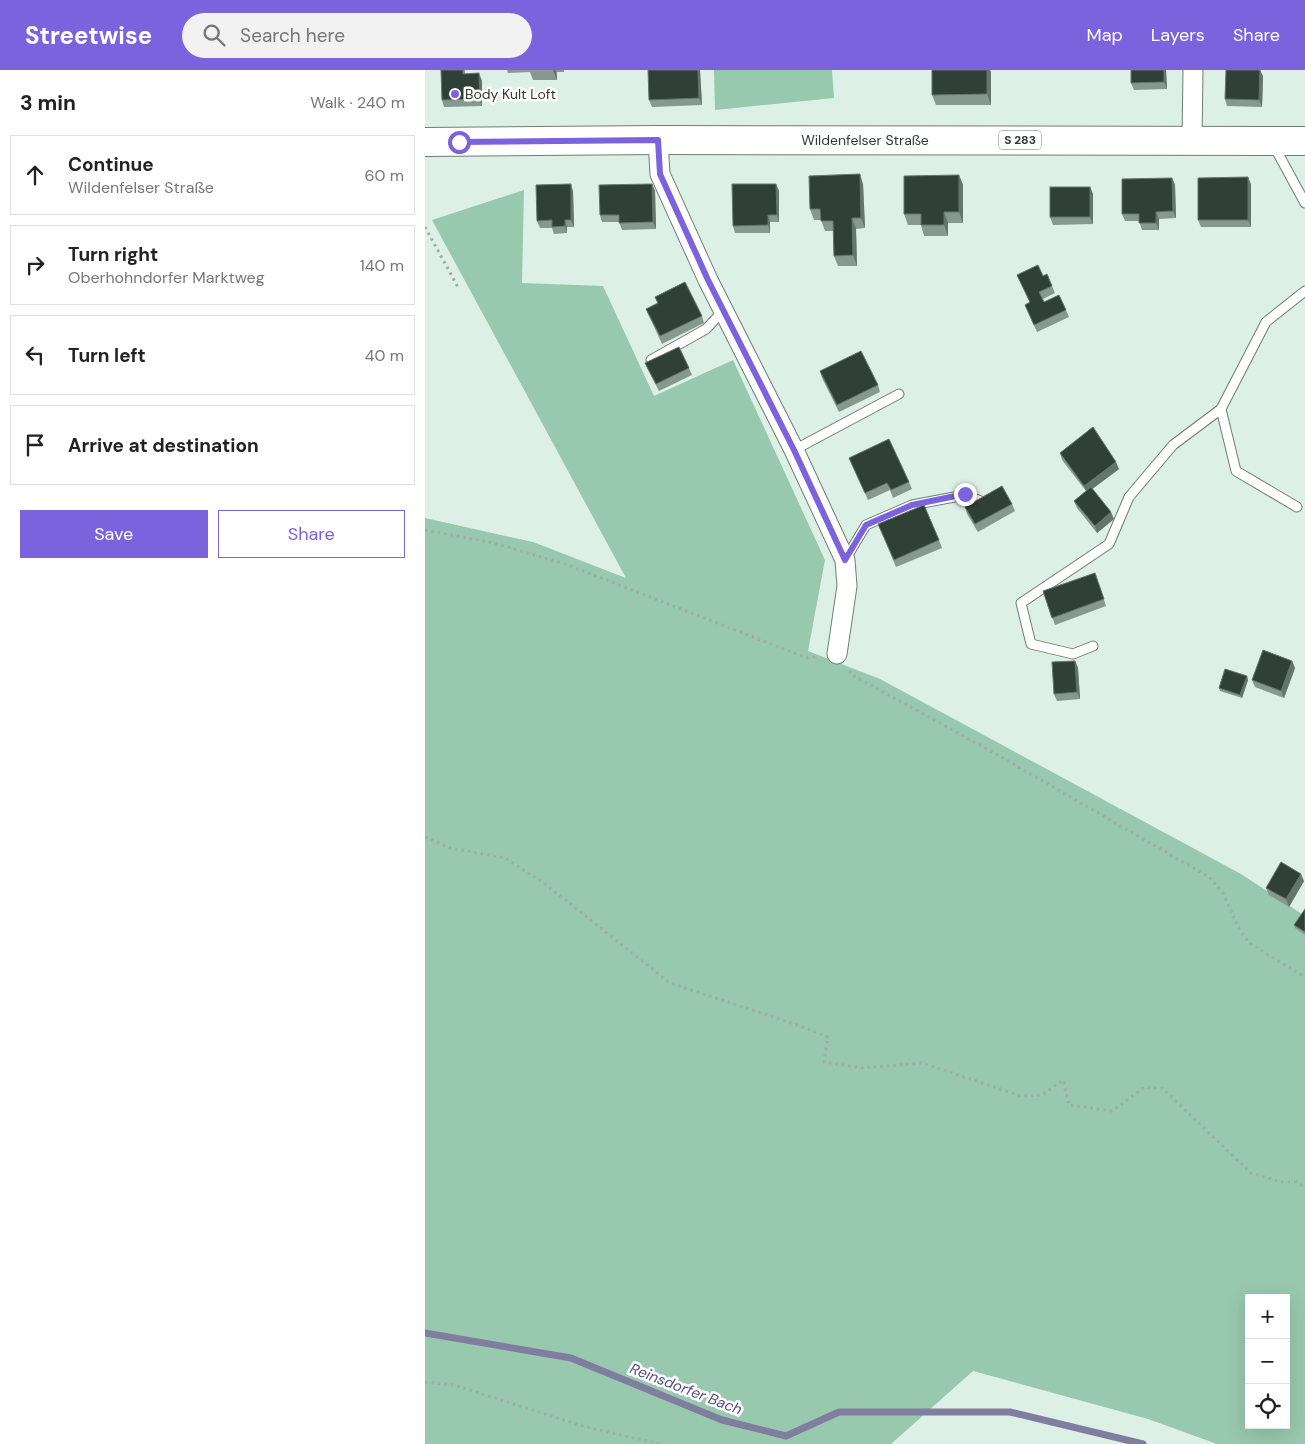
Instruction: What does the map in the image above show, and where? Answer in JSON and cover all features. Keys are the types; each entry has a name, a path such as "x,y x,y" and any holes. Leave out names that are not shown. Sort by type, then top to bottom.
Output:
{"main road":[{"name":"Wildenfelser Straße","path":"425,142 658,140 1305,141"}],"street":[{"path":"1192,140 1193,70"},
{"path":"658,140 660,174 708,280 794,450 845,560 847,586 837,654"}],"lane":[{"path":"1271,141 1305,203"},
{"path":"1093,646 1073,654 1031,644 1021,603 1109,544 1129,497 1173,445 1221,409 1266,322 1305,291"},
{"path":"651,360 706,329 724,310"},
{"path":"794,450 899,394"},
{"path":"1221,409 1236,471 1297,507"},
{"path":"845,560 866,525 912,505 965,494 983,502"}],"path":[{"path":"425,227 459,289"},
{"path":"425,530 495,543 559,562 807,658"},
{"path":"852,675 1209,877 1223,893 1238,927 1249,943 1305,977"},
{"path":"425,837 450,848 505,858 545,884 670,983 828,1037 824,1062 862,1068 923,1063 1021,1096 1042,1095 1063,1080 1069,1105 1112,1111 1145,1087 1161,1088 1251,1173 1281,1182 1296,1182 1305,1188"},
{"path":"425,1382 454,1384 587,1427 660,1444"}],"green space":[{"path":"714,70 832,70 834,98 715,110"},
{"path":"524,190 522,283 603,286 654,396 733,360 825,560 808,651 880,679 1241,874 1305,916 1305,1444 1217,1444 1148,1419 973,1371 891,1444 425,1444 425,518 533,542 626,578 432,220"}],"building":[{"path":"441,70 463,70 463,74 479,73 480,99 442,100"},
{"path":"648,70 698,70 699,98 649,100"},
{"path":"932,70 987,70 987,94 932,95"},
{"path":"1131,70 1164,70 1164,82 1131,83"},
{"path":"1226,70 1260,70 1259,100 1225,99"},
{"path":"860,174 861,218 852,218 853,255 834,256 833,221 821,221 820,209 810,209 809,176"},
{"path":"959,175 959,212 944,212 944,225 921,225 921,214 904,214 904,176"},
{"path":"1248,177 1248,220 1198,220 1198,178"},
{"path":"1172,178 1173,211 1156,212 1156,223 1139,223 1139,214 1122,214 1122,179"},
{"path":"571,184 571,220 565,220 565,226 552,227 552,220 537,221 536,185"},
{"path":"652,184 653,222 619,223 619,215 600,215 599,185"},
{"path":"732,184 776,184 777,215 768,215 768,225 733,226"},
{"path":"1050,187 1090,187 1090,217 1050,217"},
{"path":"1038,265 1043,276 1047,274 1052,286 1039,292 1044,302 1059,295 1066,310 1034,325 1025,305 1030,302 1017,275"},
{"path":"685,282 702,316 660,336 646,309 658,303 655,297"},
{"path":"679,347 689,368 656,384 645,363"},
{"path":"861,351 878,385 837,405 820,371"},
{"path":"1093,427 1116,462 1084,486 1060,453"},
{"path":"889,439 909,482 891,490 887,483 865,493 849,458"},
{"path":"1002,486 1012,504 975,524 965,507"},
{"path":"1091,487 1111,512 1095,526 1074,501"},
{"path":"924,505 939,540 894,560 878,524"},
{"path":"1095,573 1104,599 1052,618 1043,591"},
{"path":"1263,650 1292,661 1281,691 1252,680"},
{"path":"1075,661 1077,692 1054,694 1052,662"},
{"path":"1225,669 1247,676 1240,695 1219,688"},
{"path":"1281,862 1301,874 1286,899 1266,888"},
{"path":"1305,909 1305,932 1294,925"}],"waterway":[{"name":"Reinsdorfer Bach","path":"425,1333 571,1358 722,1420 786,1436 839,1412 1010,1412 1143,1444"}],"place":[{"name":"Body Kult Loft","path":"455,94"}],"route":[{"path":"459,142 658,140 660,174 708,280 794,450 845,560 866,525 912,505 965,494"}]}
